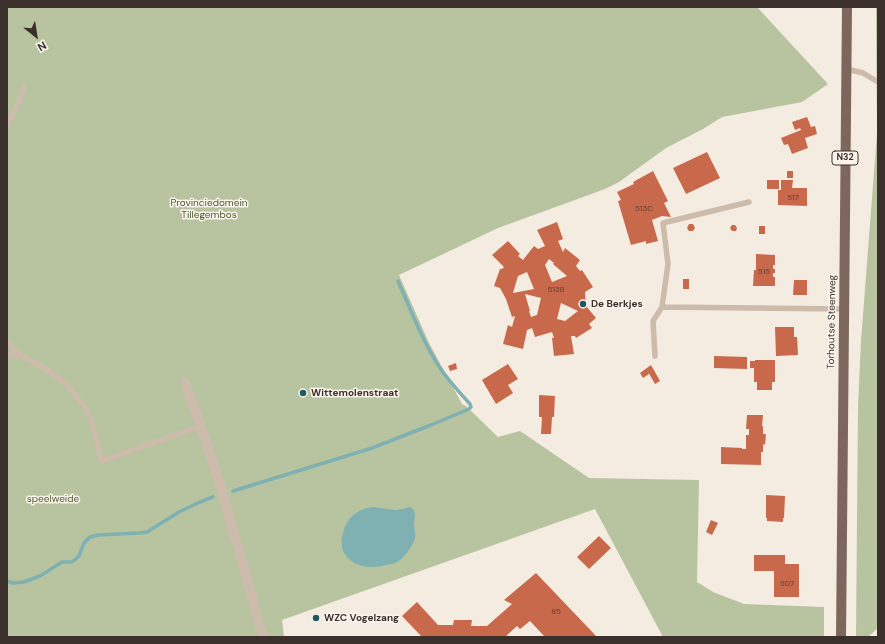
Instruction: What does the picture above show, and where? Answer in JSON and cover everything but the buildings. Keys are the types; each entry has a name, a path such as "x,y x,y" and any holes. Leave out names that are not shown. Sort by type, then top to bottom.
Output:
{"main road":[{"name":"Torhoutse Steenweg","path":"841,637 847,7"}],"street":[{"path":"184,383 201,426 263,637"}],"lane":[{"path":"847,69 863,73 878,82"},
{"path":"7,126 19,102 24,87"},
{"path":"655,356 653,321 662,307 668,264 663,223 749,202"},
{"path":"662,307 844,309"},
{"path":"7,342 21,356 48,370 68,386 85,407 92,422 102,461 201,426"},
{"path":"7,355 21,356"}],"green space":[{"name":"Provinciedomein Tillegembos","path":"7,7 757,7 828,84 802,102 722,117 703,129 666,148 619,182 605,189 498,228 399,275 429,343 462,404 466,406 498,437 520,431 589,478 699,480 697,582 713,592 744,604 824,607 824,637 663,637 595,509 282,620 284,637 7,637"},
{"path":"876,7 878,7 878,628 868,637 856,637 858,407 861,341 877,133"}],"water":[{"path":"373,507 395,510 410,507 415,512 415,539 404,556 396,563 378,567 360,565 348,558 343,551 342,535 347,522 358,512"}],"waterway":[{"path":"233,491 372,448 431,425 471,407 440,368 434,358 417,325 398,281"},
{"path":"7,581 13,583 24,582 40,576 62,562 72,562 79,556 84,543 90,537 98,535 147,532 179,512 213,497"}],"place":[{"name":"De Berkjes","path":"583,304"},
{"name":"Wittemolenstraat","path":"303,393"},
{"name":"WZC Vogelzang","path":"316,618"}],"park label":[{"name":"speelweide","path":"53,499"}]}
